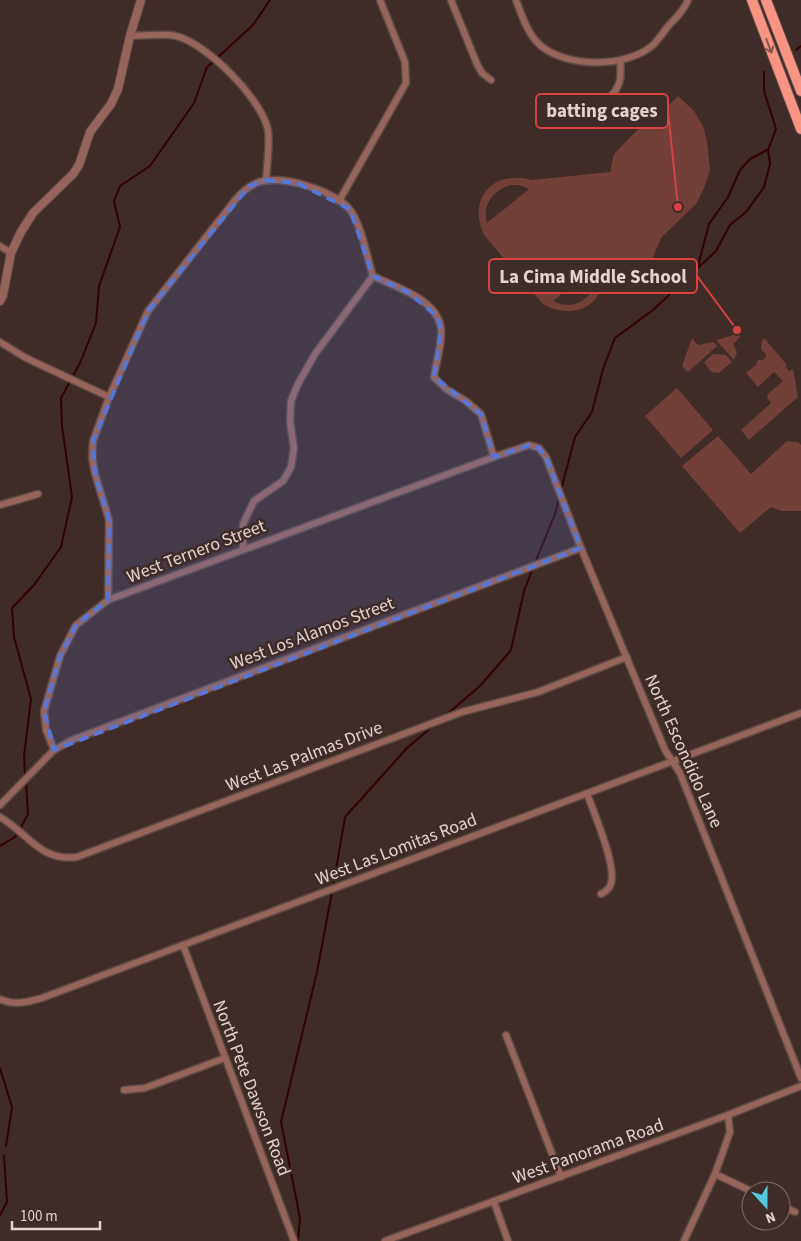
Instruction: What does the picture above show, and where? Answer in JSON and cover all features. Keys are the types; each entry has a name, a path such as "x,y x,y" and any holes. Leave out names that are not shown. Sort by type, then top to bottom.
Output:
{"main road":[{"path":"752,0 801,129"},
{"path":"766,0 801,91"}],"street":[{"path":"0,301 3,295 11,253 21,232 33,213 63,186 73,174 79,165 90,132 111,104 118,89 130,36 141,0"},
{"path":"341,202 406,83 404,62 380,0"},
{"path":"451,0 477,64 482,73 491,80"},
{"path":"516,0 531,35 541,46 566,59 593,63 620,60 652,46 686,12 688,0"},
{"path":"130,36 176,36 189,41 235,77 253,98 268,130 266,180"},
{"path":"585,114 600,106 613,93 620,82 620,60"},
{"path":"108,600 109,520 92,457 93,441 109,397 148,311 234,200 249,186 266,180 310,186 350,208 355,218 373,276 415,297 426,304 438,316 441,329 434,378 446,390 466,401 481,414 494,457"},
{"path":"0,246 11,253"},
{"path":"242,549 243,524 254,501 283,481 291,467 294,448 290,408 298,384 314,354 373,276"},
{"path":"0,342 26,358 109,397"},
{"name":"West Ternero Street","path":"54,750 46,730 44,711 60,656 76,624 108,600 242,549 529,445"},
{"name":"North Escondido Lane","path":"529,445 539,448 546,457 581,548 665,750 680,773 801,1078"},
{"path":"0,506 38,494"},
{"name":"West Los Alamos Street","path":"54,750 72,740 581,548"},
{"name":"West Las Palmas Drive","path":"0,817 47,853 57,857 77,857 462,712 538,692 627,657"},
{"name":"West Las Lomitas Road","path":"0,999 9,1002 30,1002 801,712"},
{"path":"0,805 54,750"},
{"path":"587,793 610,858 612,880 610,887 601,894"},
{"name":"North Pete Dawson Road","path":"183,945 294,1241"},
{"path":"506,1035 561,1177"},
{"path":"124,1090 144,1088 225,1058"},
{"name":"West Panorama Road","path":"385,1241 728,1115 801,1086"},
{"path":"684,1241 716,1174 730,1132 728,1115"},
{"path":"716,1174 741,1186"},
{"path":"494,1202 508,1241"},
{"path":"791,1210 795,1212"}],"highlighted area":[{"path":"266,180 297,183 350,209 373,276 408,292 437,316 441,329 434,377 481,414 494,457 529,445 539,448 546,457 581,548 54,750 44,711 60,656 76,625 108,600 109,520 95,474 93,441 148,311 249,186"}],"shaded area":[{"path":"678,96 694,111 703,126 710,170 696,204 661,238 647,271 625,288 624,286 618,290 605,274 598,296 583,308 574,311 564,311 543,304 484,235 479,210 481,199 495,183 506,179 532,180 610,172 614,154 648,119 652,122","holes":["510,185 519,185 529,189 487,223 486,210 490,199","595,267 594,285 586,298 579,303 571,305 553,301"]},
{"path":"740,333 740,337 733,344 737,352 734,360 716,340"},
{"path":"692,338 698,345 714,342 717,346 688,372 682,366"},
{"path":"764,338 787,365 785,366 789,371 793,369 798,397 749,440 741,430 771,403 767,398 768,394 783,381 774,372 758,387 746,373 756,365 758,360 763,360 766,357 761,347"},
{"path":"713,354 726,355 732,362 719,373 711,372 704,362"},
{"path":"677,388 713,430 681,458 645,416"},
{"path":"718,436 751,474 787,441 798,442 801,445 801,511 781,511 771,507 740,533 682,466"}],"waterway":[{"path":"217,58 253,25 270,0"},
{"path":"796,50 801,46"},
{"path":"25,776 24,756 31,699 14,637 12,608 34,585 61,547 72,497 62,426 61,398 80,363 96,323 99,286 120,227 114,201 120,186 150,166 194,103 207,67 214,61"},
{"path":"561,490 575,437 592,412 603,369 615,338 653,310 716,251 730,225 746,212 764,187 770,164 768,150 776,129 764,91 764,72"},
{"path":"698,266 709,224 728,197 740,170 750,159 767,150"},
{"path":"535,563 555,514 559,498"},
{"path":"446,715 480,686 511,650 524,591 533,568"},
{"path":"333,887 345,817 407,748 433,726"},
{"path":"20,829 28,814 26,781"},
{"path":"0,846 18,833"},
{"path":"298,1241 300,1218 281,1122 317,972 332,892"},
{"path":"0,1068 12,1107 6,1146"},
{"path":"0,1215 7,1202 4,1156"}],"place":[{"name":"batting cages","path":"678,207"},
{"name":"La Cima Middle School","path":"737,330"}]}
